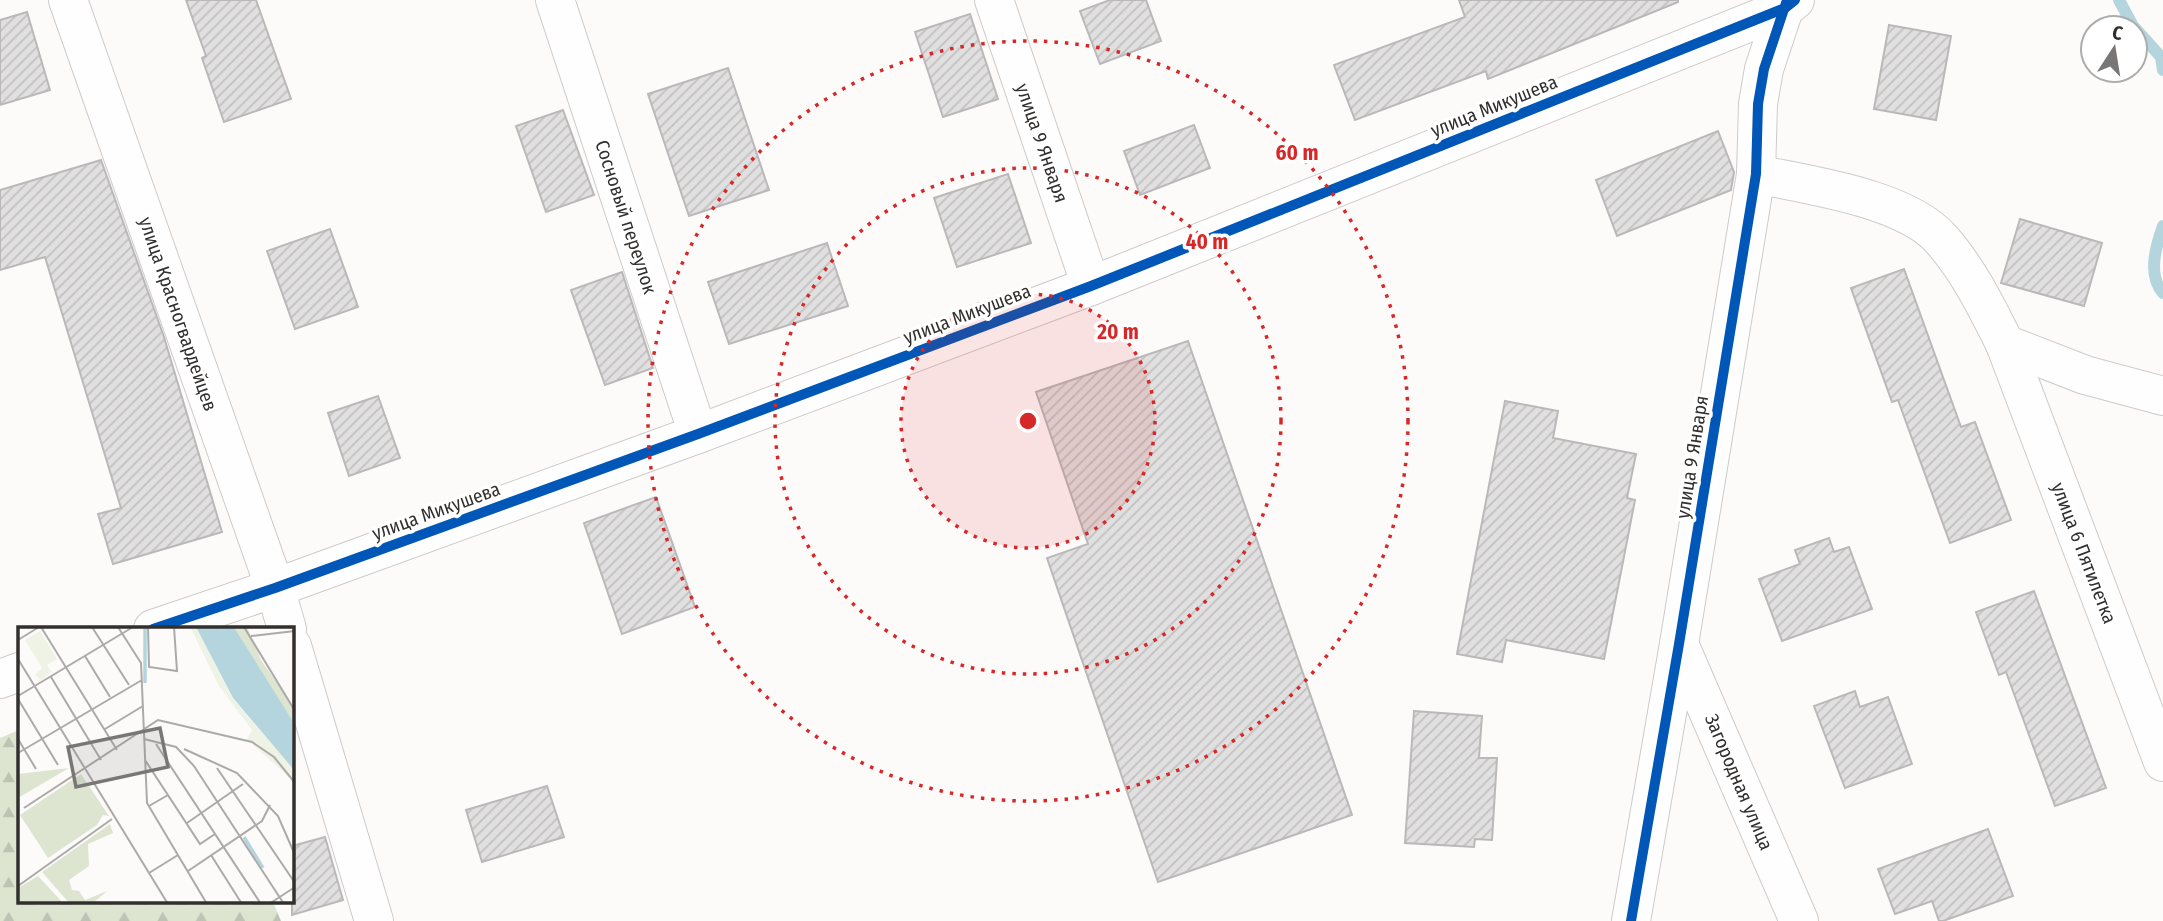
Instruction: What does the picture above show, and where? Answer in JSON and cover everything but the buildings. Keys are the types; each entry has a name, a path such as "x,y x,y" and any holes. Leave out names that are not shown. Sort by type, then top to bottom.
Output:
{"street":[{"name":"улица Красногвардейцев","path":"68,0 286,627"},
{"name":"Сосновый переулок","path":"555,0 698,434"},
{"name":"улица 9 Января","path":"994,0 1091,286"},
{"name":"улица Микушева","path":"159,627 275,588 698,434 1091,286 1789,3"},
{"name":"улица 9 Января","path":"1630,921 1679,644 1756,174 1758,104 1764,69 1789,3"},
{"name":"улица 6 Пятилетка","path":"1756,174 1861,197 1895,210 1922,223 1940,237 1960,264 1983,300 2005,344 2163,762"},
{"path":"2005,344 2085,375 2163,396"},
{"name":"Загородная улица","path":"1679,644 1799,921"},
{"path":"294,653 374,921"},
{"path":"0,678 18,672"}],"green space":[{"path":"18,730 18,904 274,904 281,921 0,921 0,738"}],"waterway":[{"path":"2119,0 2133,26 2161,57 2163,70"},
{"path":"2163,226 2154,260 2155,278 2163,293"}],"cycle path":[{"path":"159,627 275,588 698,434 1091,286 1785,8 1795,0"},
{"path":"1631,921 1756,174 1758,104 1764,69 1786,3"}]}
